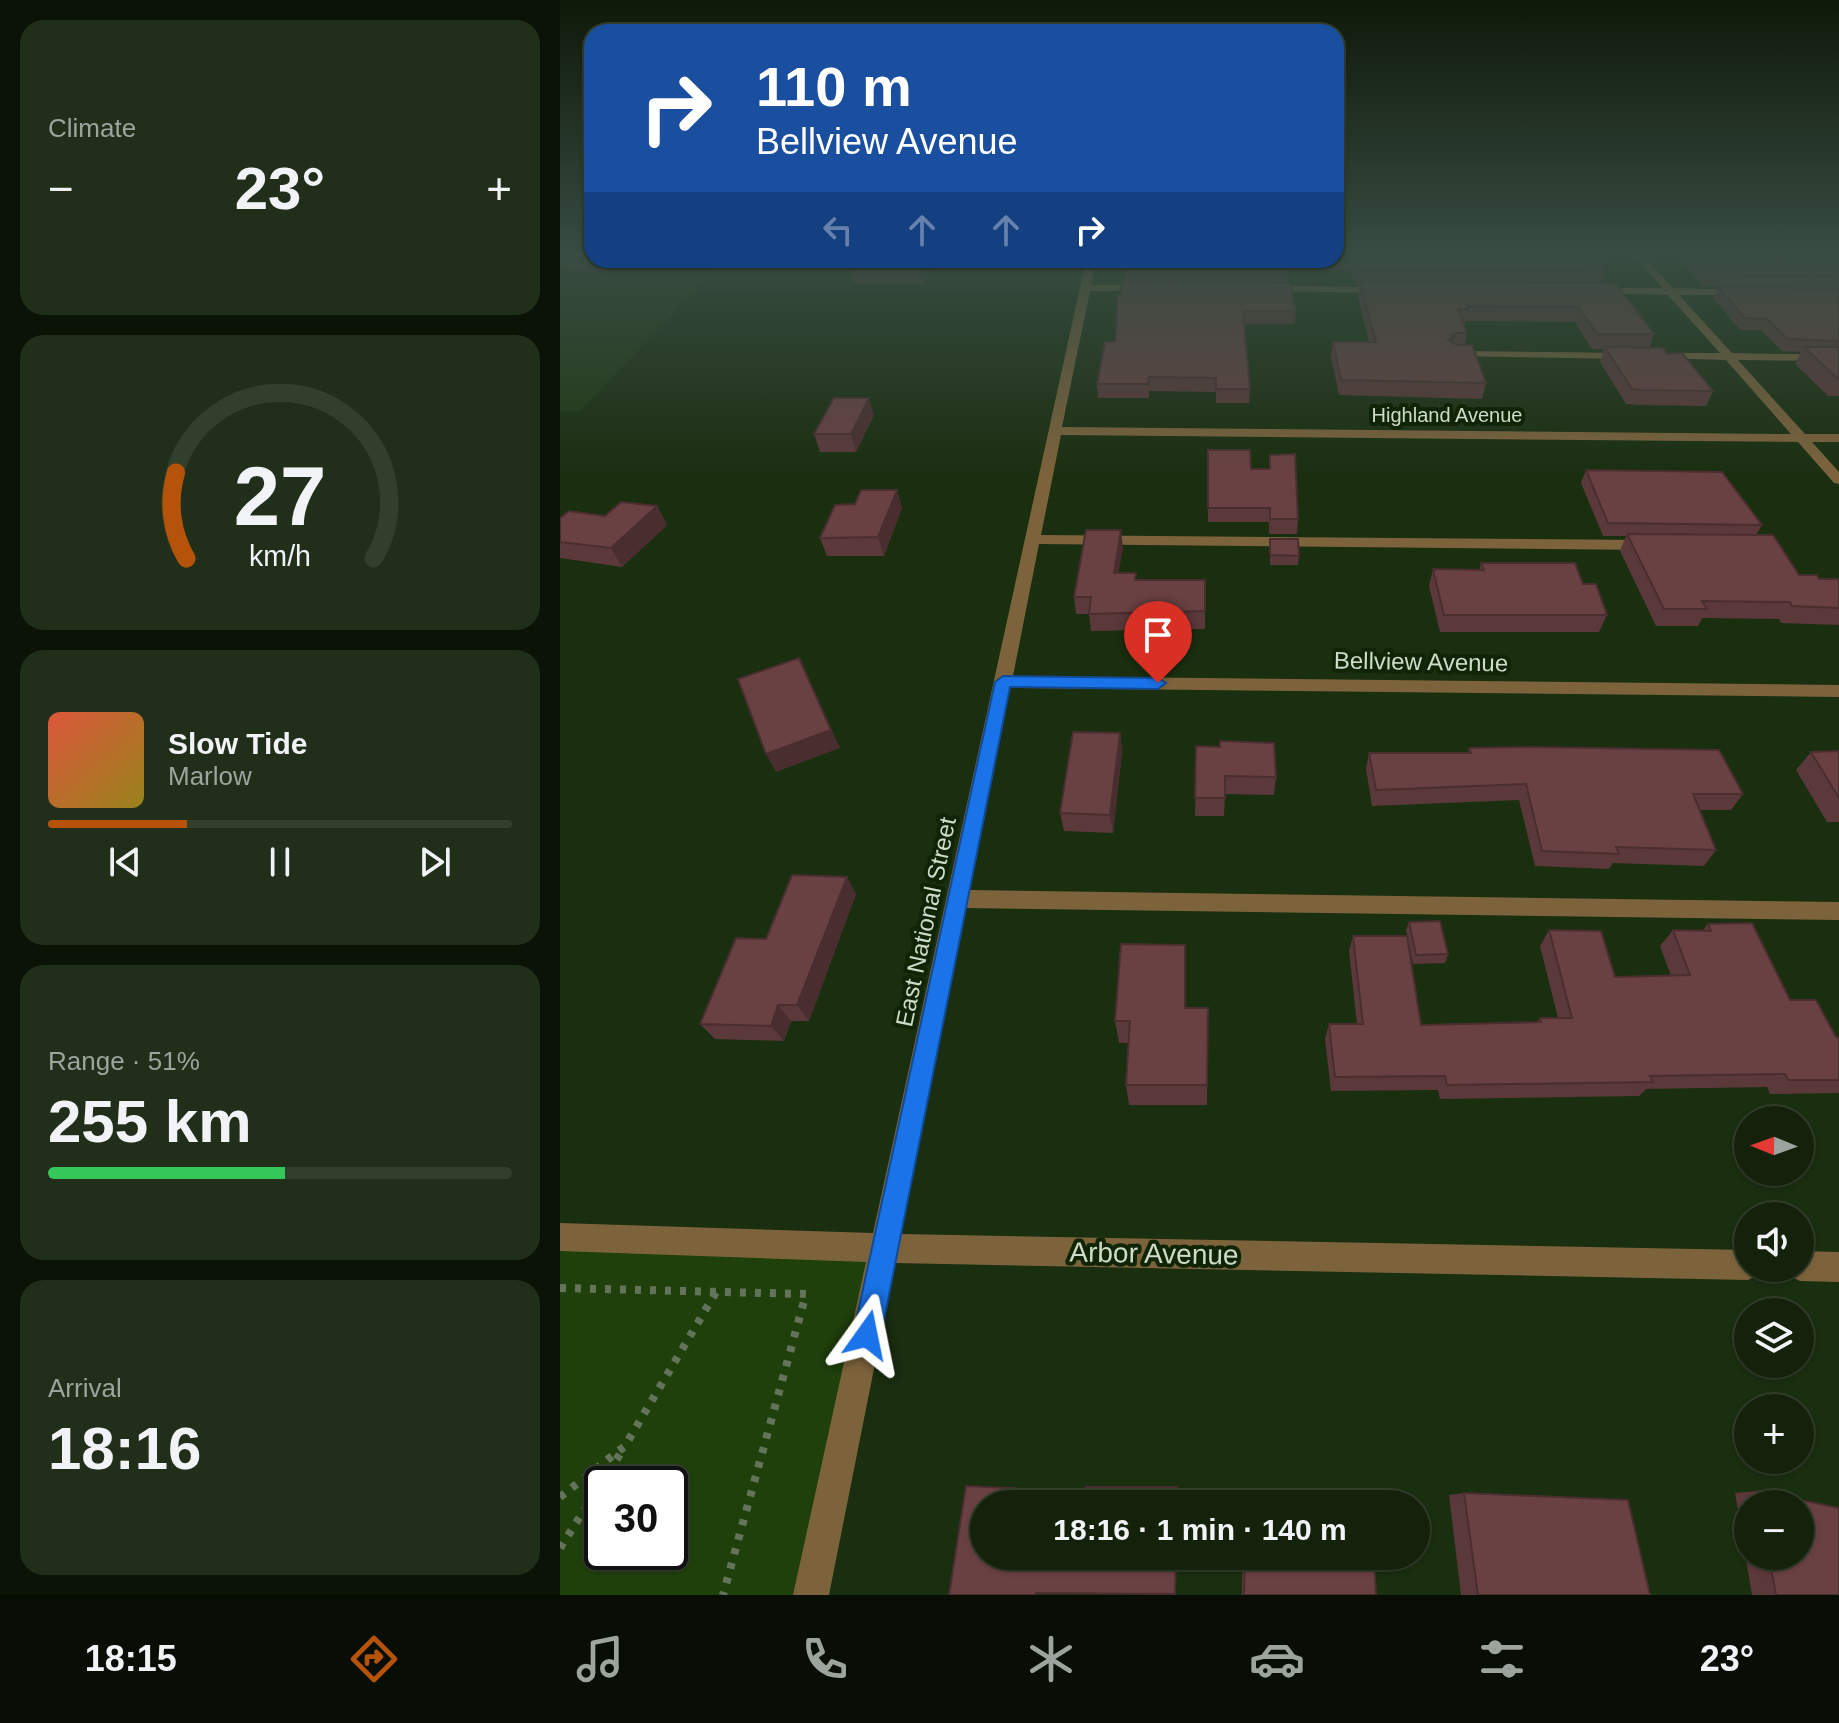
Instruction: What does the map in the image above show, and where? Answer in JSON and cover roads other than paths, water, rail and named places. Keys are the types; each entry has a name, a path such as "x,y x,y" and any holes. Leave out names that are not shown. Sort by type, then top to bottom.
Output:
{"street":[{"name":"East National Street","path":"811,1595 1077,328"},
{"path":"1704,328 1839,480"},
{"path":"1454,354 1637,356"},
{"path":"1653,356 1839,358"},
{"name":"Highland Avenue","path":"1055,431 1839,438"},
{"path":"1033,539 1670,545"},
{"name":"Bellview Avenue","path":"1003,682 1839,691"},
{"path":"958,899 1839,911"},
{"name":"Arbor Avenue","path":"560,1237 885,1248 1734,1265"},
{"path":"1814,1266 1839,1267"}]}
